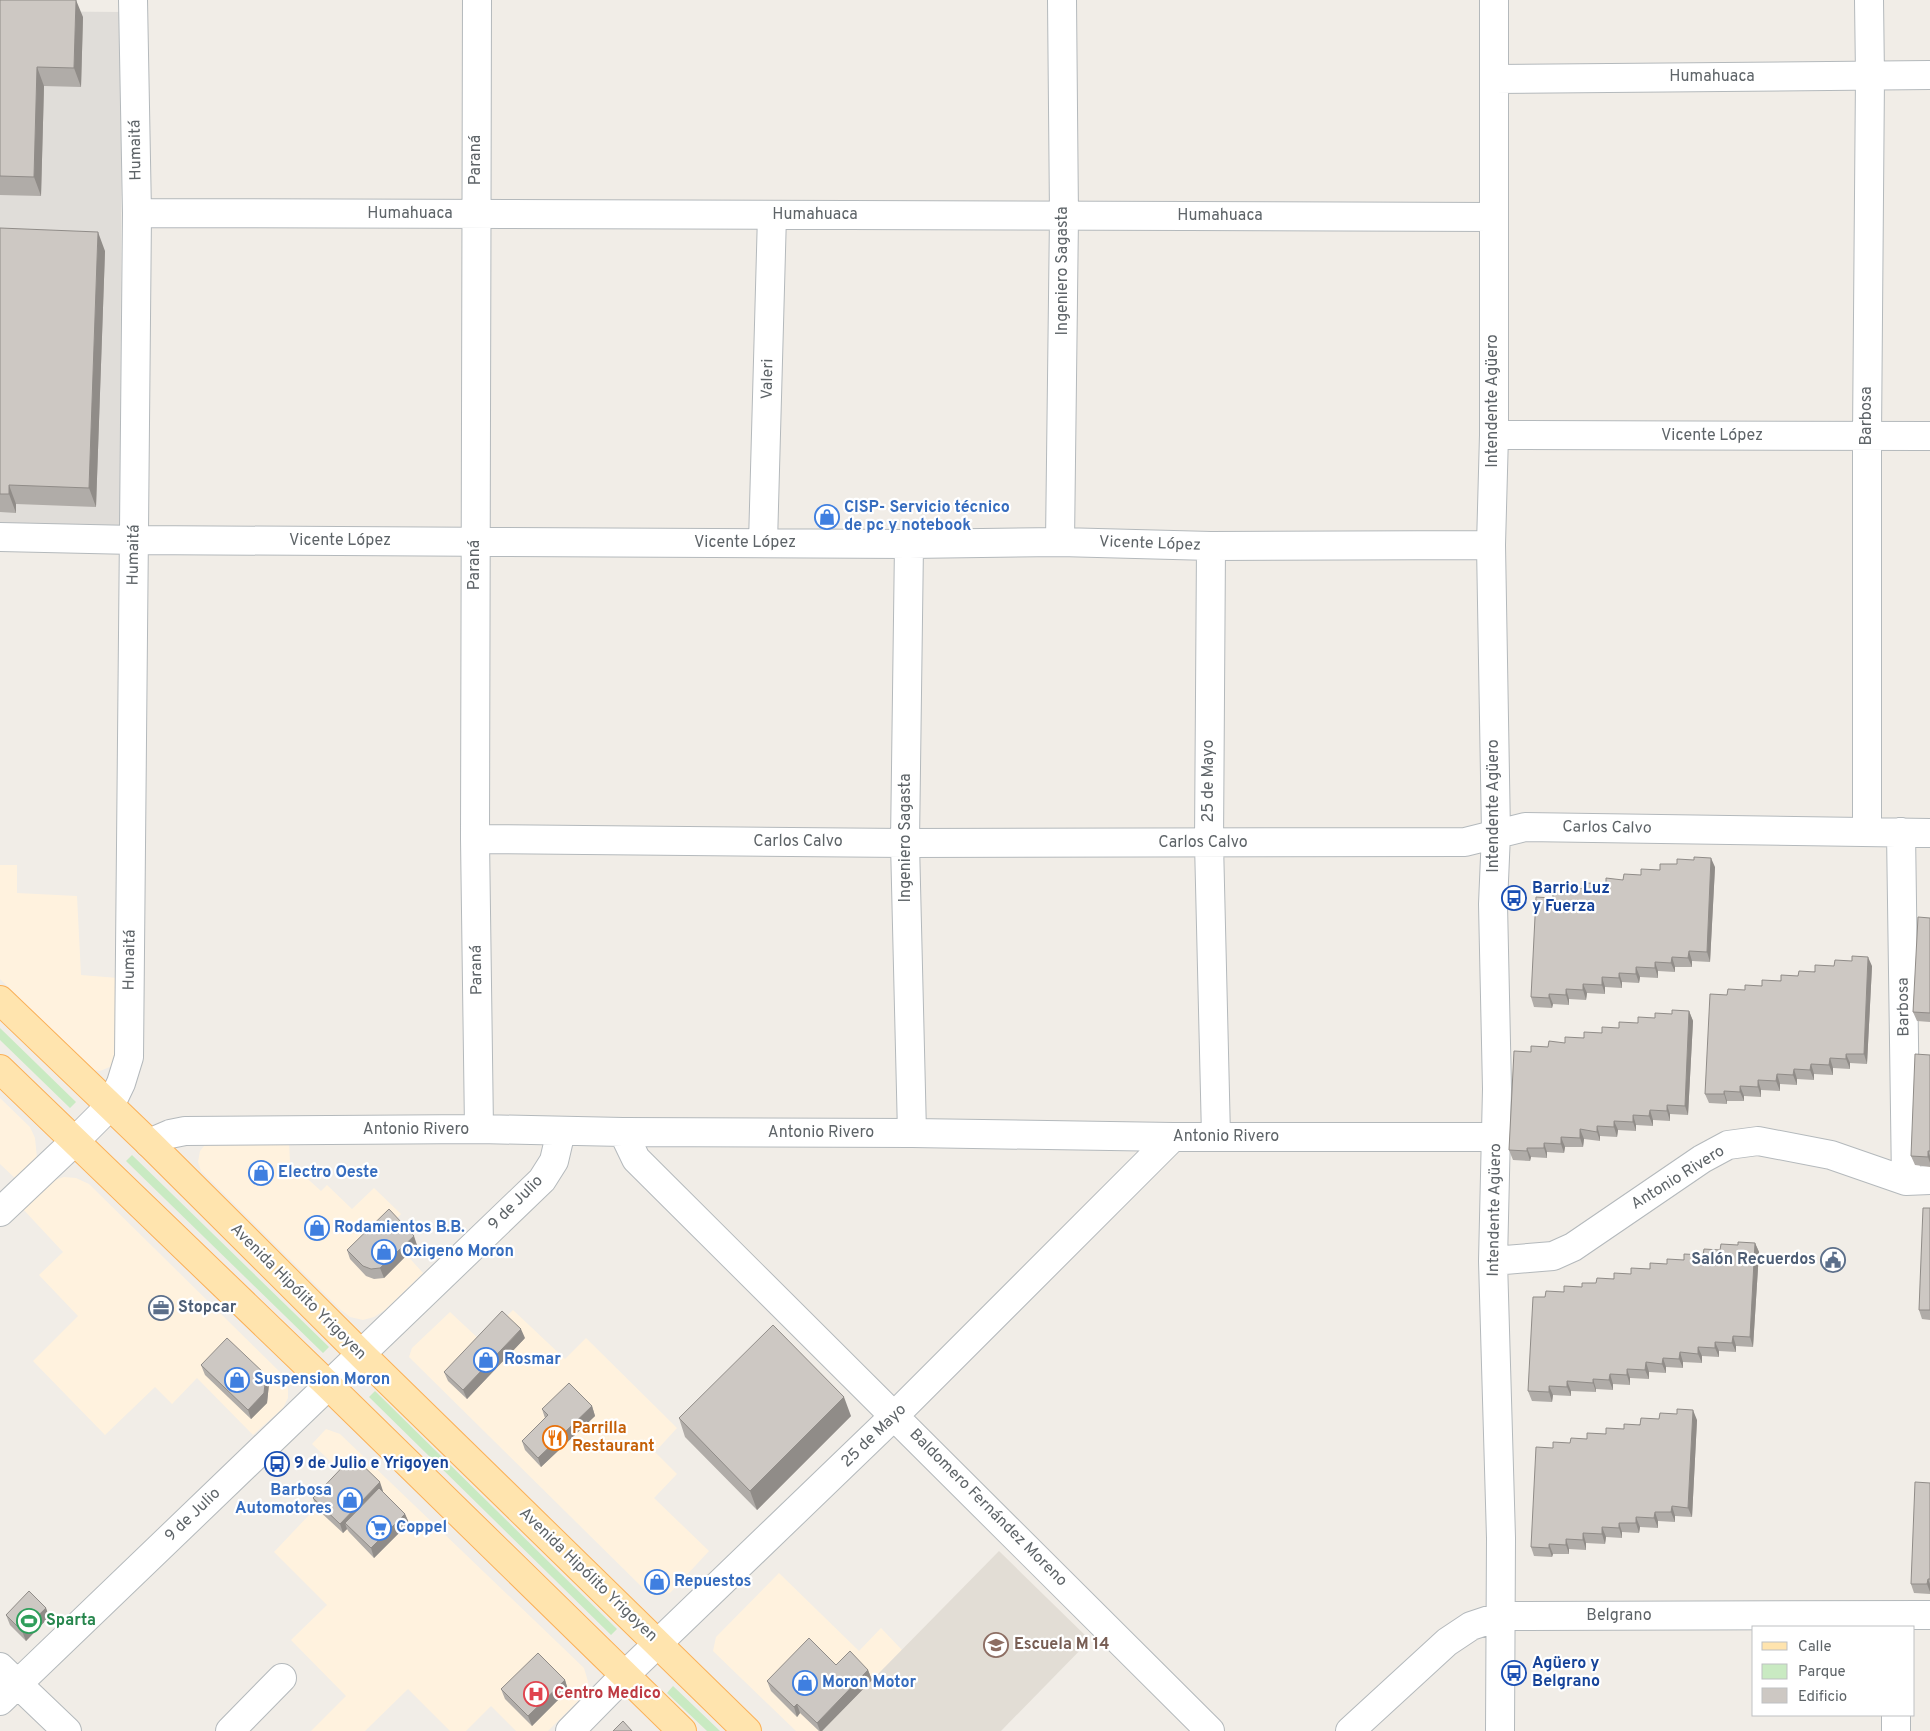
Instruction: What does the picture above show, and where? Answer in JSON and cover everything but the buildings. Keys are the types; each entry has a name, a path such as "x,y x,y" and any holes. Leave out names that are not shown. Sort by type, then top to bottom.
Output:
{"main road":[{"name":"Avenida Hipólito Yrigoyen","path":"0,1000 149,1143 362,1355 746,1731"},
{"path":"0,1069 329,1386 682,1731"}],"street":[{"name":"Humaitá","path":"0,1212 110,1106 121,1083 129,1057 137,213 133,0"},
{"name":"Paraná","path":"477,0 475,840 479,1129"},
{"name":"Ingeniero Sagasta","path":"1060,542 1064,216 1062,0"},
{"name":"Intendente Agüero","path":"1494,0 1494,435 1491,545 1496,834 1492,904 1497,1089 1494,1261 1501,1538 1500,1731"},
{"name":"Barbosa","path":"1868,0 1870,76 1867,436 1868,831"},
{"name":"Humahuaca","path":"1494,79 1930,75"},
{"name":"Humahuaca","path":"137,213 1494,217"},
{"name":"Valeri","path":"763,544 772,215"},
{"name":"Vicente López","path":"1494,435 1930,436"},
{"name":"Vicente López","path":"0,537 134,540 763,544 1060,542 1211,546 1491,545"},
{"name":"Ingeniero Sagasta","path":"909,544 905,843 912,1133"},
{"name":"25 de Mayo","path":"1211,546 1209,843 1216,1136"},
{"name":"Carlos Calvo","path":"475,840 905,843 1465,842 1525,827 1930,833"},
{"name":"Barbosa","path":"1901,832 1918,1180"},
{"name":"Antonio Rivero","path":"149,1143 170,1134 185,1131 479,1129 1174,1137 1496,1137"},
{"name":"9 de Julio","path":"6,1684 362,1355 542,1180 554,1161 561,1131"},
{"name":"Baldomero Fernández Moreno","path":"623,1132 636,1159 1210,1731"},
{"name":"25 de Mayo","path":"570,1731 625,1675 895,1415 1174,1137"},
{"name":"Antonio Rivero","path":"1494,1261 1553,1256 1572,1248 1702,1159 1728,1145 1758,1142 1831,1155 1918,1180"},
{"name":"Belgrano","path":"1350,1731 1447,1642 1471,1626 1501,1616 1896,1621 1930,1615"},
{"path":"230,1731 282,1678"},
{"path":"6,1684 66,1731"},
{"path":"1896,1716 1896,1731"}],"shaded area":[{"path":"0,11 122,12 120,525 0,524"},
{"path":"0,865 17,865 17,893 77,896 81,975 118,978 121,1051 112,1066 100,1071 93,1070 0,979"},
{"path":"0,1098 30,1127 35,1138 37,1158 33,1166 18,1181 0,1164"},
{"path":"216,1140 289,1141 290,1163 321,1191 327,1185 352,1209 374,1188 401,1214 385,1231 423,1273 385,1310 374,1317 363,1320 350,1317 201,1171 198,1162 200,1151 204,1146"},
{"path":"64,1177 76,1178 89,1184 286,1378 288,1398 283,1408 253,1435 197,1378 172,1404 155,1387 105,1435 33,1361 78,1316 39,1275 63,1252 22,1208 44,1187 54,1180"},
{"path":"513,1310 565,1359 586,1338 677,1428 655,1452 677,1474 654,1498 709,1551 670,1593 651,1596 409,1357 412,1348 450,1312 481,1341"},
{"path":"326,1429 340,1434 584,1668 589,1685 583,1696 548,1731 516,1731 491,1706 466,1731 450,1731 408,1689 365,1731 311,1731 346,1696 291,1640 327,1605 274,1552 346,1476 312,1444"},
{"name":"Escuela M 14","path":"999,1551 1090,1640 1001,1731 822,1731"},
{"path":"779,1573 859,1651 881,1628 902,1650 822,1731 796,1731 713,1651 716,1637"}],"green space":[{"path":"0,1028 76,1102 70,1108 0,1040"},
{"path":"132,1155 329,1347 323,1353 126,1161"},
{"path":"375,1391 617,1629 611,1635 369,1397"},
{"path":"673,1686 720,1731 707,1731 667,1693"}],"place":[{"name":"CISP- Servicio técnico de pc y notebook","path":"827,517"},
{"name":"Barrio Luz y Fuerza","path":"1514,898"},
{"name":"Electro Oeste","path":"261,1173"},
{"name":"Rodamientos B.B.","path":"317,1228"},
{"name":"Oxigeno Moron","path":"384,1252"},
{"name":"Salón Recuerdos","path":"1833,1260"},
{"name":"Stopcar","path":"161,1308"},
{"name":"Rosmar","path":"486,1360"},
{"name":"Suspension Moron","path":"237,1380"},
{"name":"Parrilla Restaurant","path":"555,1438"},
{"name":"9 de Julio e Yrigoyen","path":"277,1464"},
{"name":"Barbosa Automotores","path":"350,1500"},
{"name":"Coppel","path":"379,1528"},
{"name":"Repuestos","path":"657,1582"},
{"name":"Sparta","path":"29,1621"},
{"name":"Escuela M 14","path":"996,1645"},
{"name":"Agüero y Belgrano","path":"1514,1673"},
{"name":"Moron Motor","path":"805,1683"},
{"name":"Centro Medico","path":"536,1694"}]}
